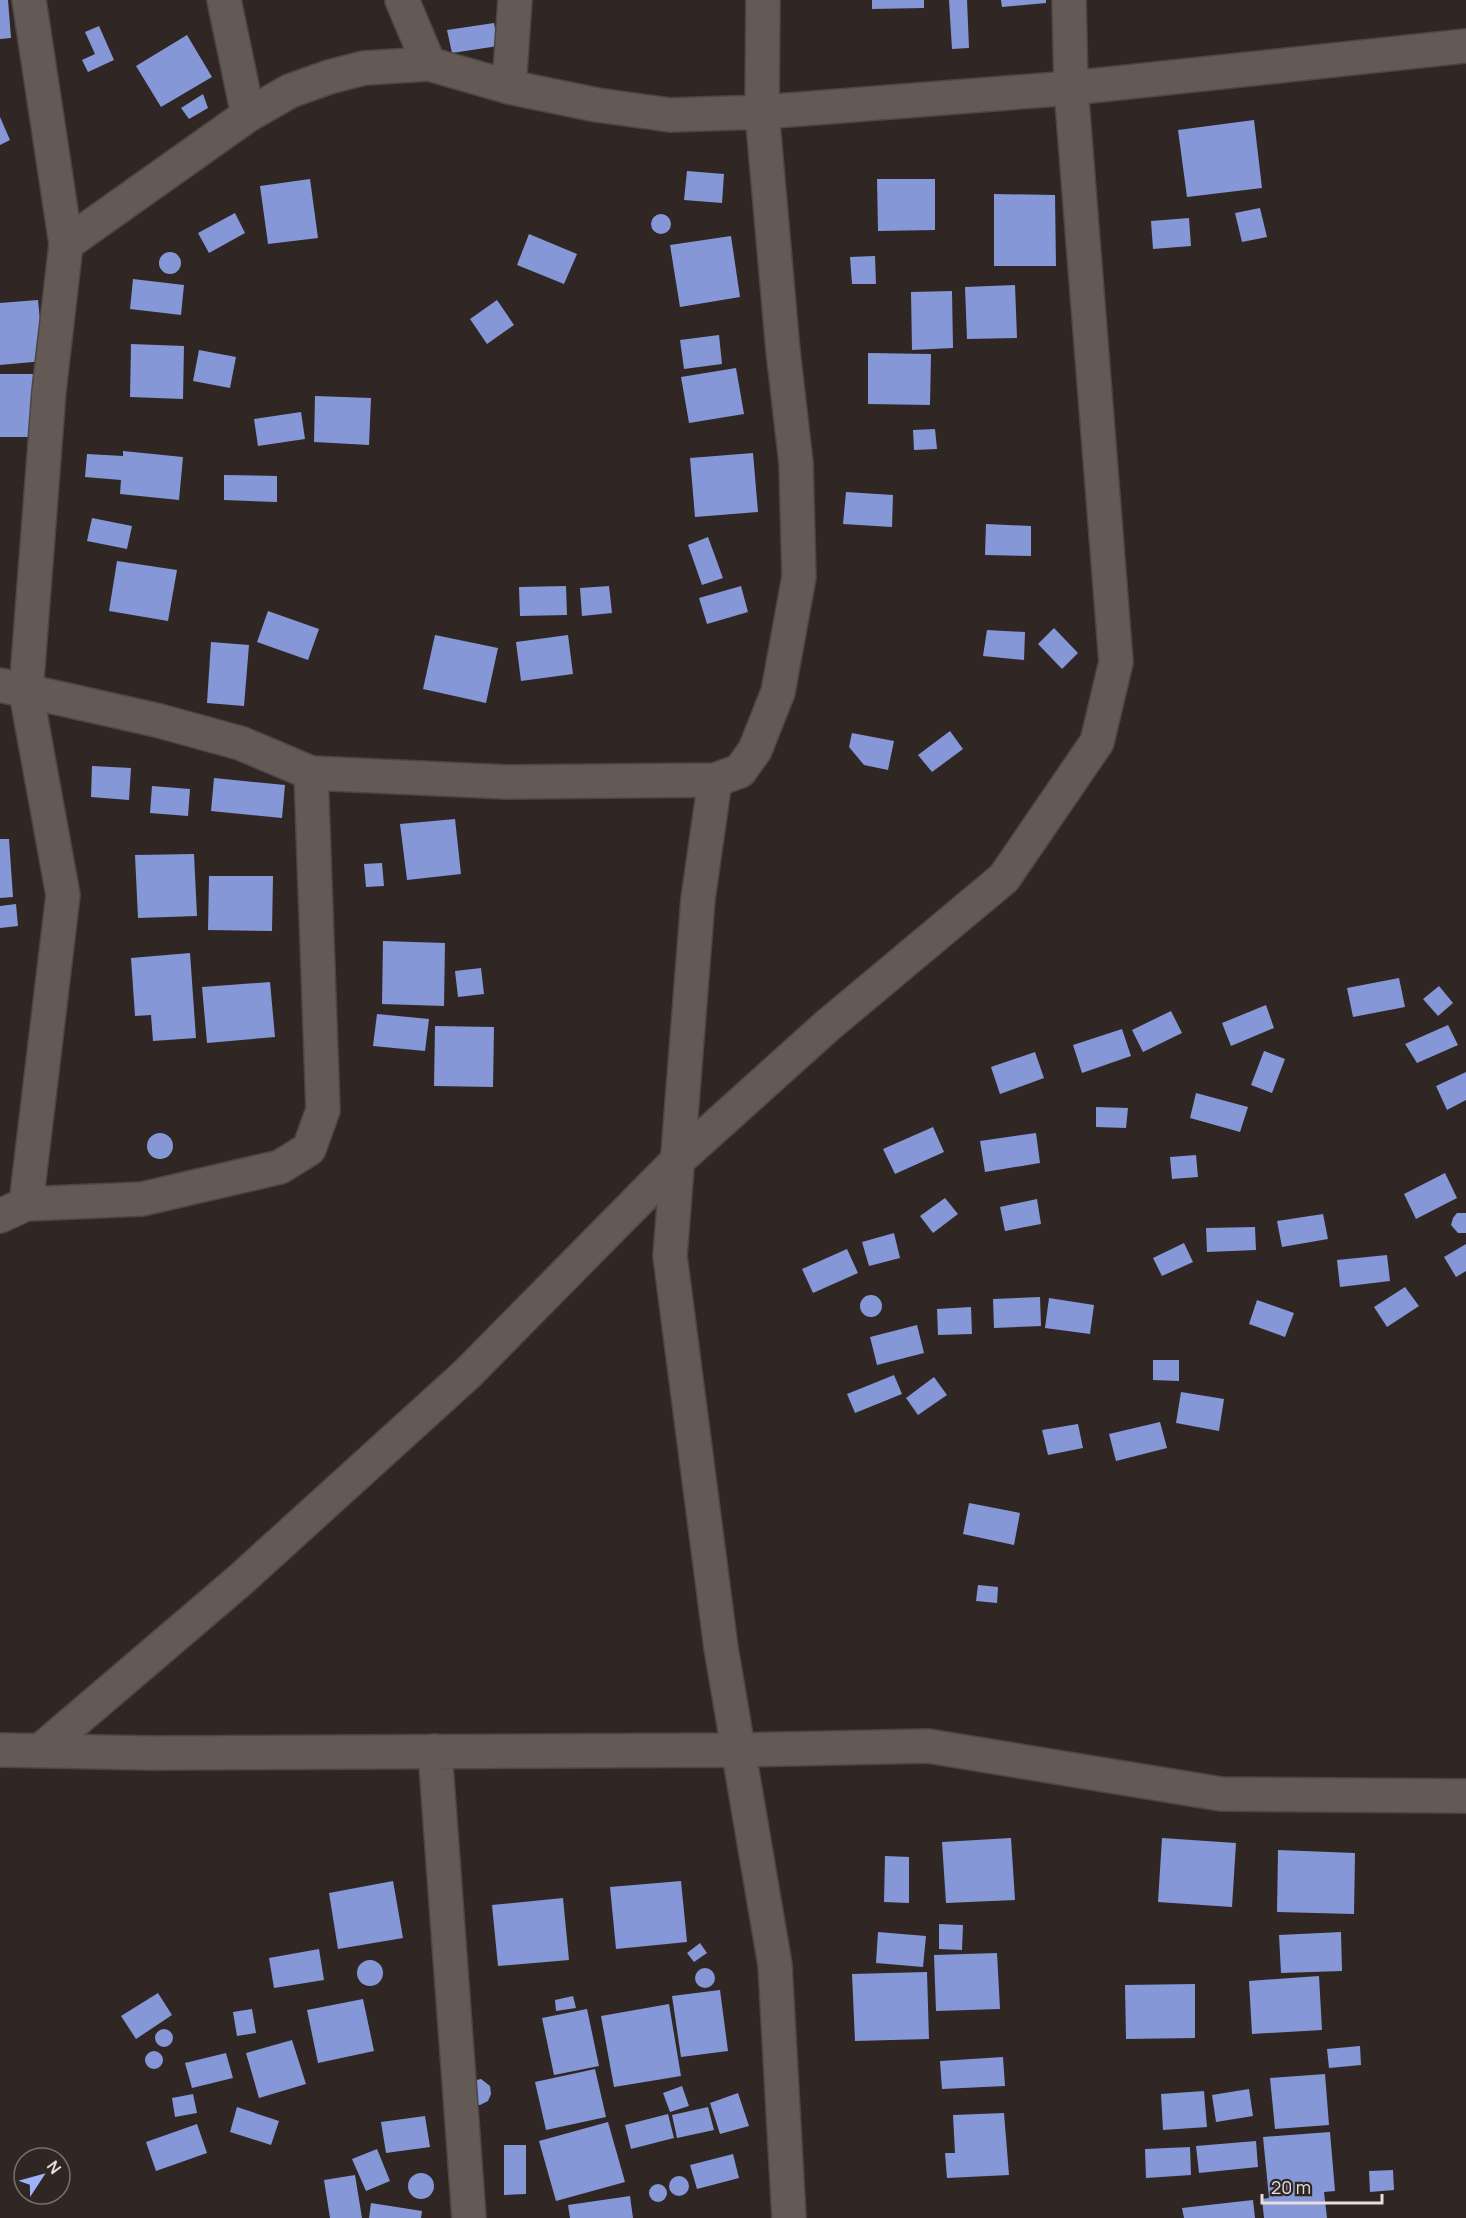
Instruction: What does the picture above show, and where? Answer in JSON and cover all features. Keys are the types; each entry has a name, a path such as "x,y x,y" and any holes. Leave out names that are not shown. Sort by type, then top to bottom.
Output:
{"street":[{"path":"29,0 66,244 13,689 63,895 13,1210 142,1199 280,1167 309,1149 323,1110 311,773"},
{"path":"224,0 248,115"},
{"path":"402,0 429,64"},
{"path":"509,87 515,0"},
{"path":"13,689 156,720 240,743 311,773 507,782 715,780 740,771 755,750 778,692 799,578 796,463 783,351 762,112 763,0"},
{"path":"40,1750 239,1581 467,1374 677,1161 827,1026 1004,878 1097,742 1116,662 1071,88 1069,0"},
{"path":"66,244 248,115 290,92 364,68 429,64 509,87 597,105 670,115 762,112 1071,88 1466,46"},
{"path":"715,780 698,899 670,1256 721,1648 775,1965 789,2218"},
{"path":"0,1750 152,1753 739,1750 928,1746 1221,1794 1466,1796"},
{"path":"435,1751 469,2218"}],"building":[{"path":"0,0 8,0 11,38 0,39"},
{"path":"872,0 924,0 924,8 872,9"},
{"path":"949,0 967,0 969,48 952,49"},
{"path":"1001,0 1046,0 1046,3 1002,7"},
{"path":"494,23 498,46 452,53 447,30"},
{"path":"99,26 114,60 88,72 82,60 95,54 85,32"},
{"path":"187,35 212,77 161,107 136,66"},
{"path":"203,94 208,108 189,119 181,108"},
{"path":"0,117 10,140 0,145"},
{"path":"1254,120 1262,188 1187,197 1178,130"},
{"path":"687,171 724,174 722,203 684,200"},
{"path":"310,179 318,238 268,244 260,186"},
{"path":"877,179 935,179 935,230 878,231"},
{"path":"994,194 1055,195 1056,266 994,266"},
{"path":"1260,208 1267,237 1242,242 1235,213"},
{"path":"235,213 245,233 209,253 198,233"},
{"path":"661,214 668,217 671,224 668,231 661,234 654,231 651,224 654,217"},
{"path":"1189,218 1191,246 1153,249 1151,221"},
{"path":"529,234 577,254 564,284 517,265"},
{"path":"731,236 740,297 680,307 670,245"},
{"path":"166,252 174,252 181,259 181,267 174,274 166,274 159,267 159,259"},
{"path":"875,256 876,284 852,284 850,257"},
{"path":"133,279 184,285 181,315 130,309"},
{"path":"1015,285 1017,338 967,339 965,287"},
{"path":"952,291 953,348 912,350 911,292"},
{"path":"38,300 44,361 0,365 0,303"},
{"path":"497,300 514,325 487,344 470,319"},
{"path":"719,335 722,364 684,369 680,340"},
{"path":"131,344 184,346 183,399 130,397"},
{"path":"199,350 236,357 230,388 193,381"},
{"path":"868,353 931,354 930,405 868,404"},
{"path":"736,368 744,414 689,423 681,377"},
{"path":"0,374 37,374 36,437 0,437"},
{"path":"315,396 371,398 369,445 314,442"},
{"path":"301,412 305,439 258,446 254,419"},
{"path":"935,429 937,449 914,450 913,430"},
{"path":"123,451 183,457 179,500 120,494 121,480 85,477 87,454 123,456"},
{"path":"753,453 758,512 695,517 690,458"},
{"path":"224,475 277,476 277,502 224,500"},
{"path":"846,492 893,495 892,527 843,524"},
{"path":"92,518 132,526 127,549 87,541"},
{"path":"986,524 1031,526 1031,556 985,555"},
{"path":"708,537 723,578 702,585 688,545"},
{"path":"117,561 177,570 168,621 109,611"},
{"path":"566,586 567,615 520,616 519,587"},
{"path":"609,586 612,613 582,616 580,588"},
{"path":"741,586 748,612 707,624 699,598"},
{"path":"268,611 319,629 308,660 257,642"},
{"path":"1054,628 1078,653 1062,669 1038,644"},
{"path":"987,630 1025,632 1024,660 983,656"},
{"path":"435,635 498,648 486,703 423,689"},
{"path":"568,635 573,674 521,681 516,642"},
{"path":"211,642 249,645 244,706 207,703"},
{"path":"950,731 963,749 932,772 918,755"},
{"path":"852,733 894,741 888,770 864,765 849,747"},
{"path":"92,766 131,768 129,800 91,797"},
{"path":"214,778 285,785 282,818 211,811"},
{"path":"152,786 190,789 188,816 150,813"},
{"path":"455,819 461,874 407,880 400,824"},
{"path":"0,839 9,839 13,897 0,898"},
{"path":"194,854 197,916 138,918 135,855"},
{"path":"382,863 384,886 366,887 364,864"},
{"path":"209,876 273,876 272,931 208,930"},
{"path":"16,904 18,926 0,928 0,906"},
{"path":"383,941 445,943 444,1006 382,1004"},
{"path":"190,953 196,1038 153,1041 151,1015 135,1016 131,958"},
{"path":"481,968 484,994 458,997 455,971"},
{"path":"1399,978 1405,1007 1353,1017 1347,988"},
{"path":"270,982 275,1037 207,1043 202,987"},
{"path":"1439,986 1453,1003 1438,1016 1423,999"},
{"path":"1266,1005 1274,1028 1231,1046 1222,1023"},
{"path":"1171,1011 1182,1033 1143,1052 1132,1030"},
{"path":"377,1014 429,1019 425,1051 373,1046"},
{"path":"1448,1025 1458,1045 1417,1063 1405,1044"},
{"path":"435,1026 494,1027 493,1087 434,1086"},
{"path":"1122,1029 1131,1056 1082,1073 1073,1045"},
{"path":"1264,1051 1285,1059 1272,1093 1251,1085"},
{"path":"1035,1052 1044,1078 1000,1094 991,1067"},
{"path":"1466,1072 1466,1100 1447,1110 1436,1086"},
{"path":"1196,1093 1248,1107 1240,1132 1190,1118"},
{"path":"1096,1107 1128,1108 1126,1128 1096,1127"},
{"path":"933,1127 944,1152 895,1174 883,1149"},
{"path":"160,1133 170,1136 173,1146 170,1156 160,1159 150,1156 147,1146 150,1136"},
{"path":"1036,1133 1040,1163 985,1172 980,1141"},
{"path":"1196,1155 1198,1177 1172,1179 1170,1157"},
{"path":"1445,1173 1457,1198 1416,1219 1404,1194"},
{"path":"945,1198 958,1214 933,1233 920,1216"},
{"path":"1037,1199 1041,1224 1005,1231 1000,1207"},
{"path":"1457,1213 1466,1213 1466,1233 1458,1233 1451,1225"},
{"path":"1323,1214 1328,1239 1282,1247 1277,1221"},
{"path":"1255,1227 1256,1250 1207,1252 1206,1228"},
{"path":"894,1233 900,1258 869,1266 862,1242"},
{"path":"1184,1243 1193,1262 1162,1276 1153,1258"},
{"path":"1466,1244 1466,1271 1456,1277 1444,1257"},
{"path":"847,1249 858,1273 813,1293 802,1269"},
{"path":"1387,1255 1390,1281 1340,1287 1337,1260"},
{"path":"1405,1287 1419,1306 1387,1327 1374,1307"},
{"path":"867,1295 875,1295 882,1302 882,1310 875,1317 867,1317 860,1310 860,1302"},
{"path":"1040,1297 1041,1326 994,1328 993,1299"},
{"path":"1049,1298 1094,1305 1090,1334 1045,1328"},
{"path":"1257,1300 1294,1313 1285,1337 1249,1324"},
{"path":"971,1307 972,1334 938,1335 937,1309"},
{"path":"917,1325 924,1353 877,1365 870,1337"},
{"path":"1153,1360 1179,1360 1179,1381 1153,1380"},
{"path":"894,1375 902,1394 855,1413 847,1394"},
{"path":"934,1377 947,1395 918,1415 906,1398"},
{"path":"1181,1392 1224,1399 1219,1431 1176,1423"},
{"path":"1160,1422 1167,1448 1116,1461 1109,1434"},
{"path":"1078,1424 1083,1448 1048,1455 1042,1430"},
{"path":"969,1503 1020,1513 1014,1545 963,1534"},
{"path":"978,1585 998,1587 997,1603 976,1601"},
{"path":"1011,1838 1015,1900 946,1903 942,1842"},
{"path":"1162,1838 1236,1843 1232,1907 1158,1902"},
{"path":"1278,1850 1355,1853 1354,1914 1277,1912"},
{"path":"885,1856 909,1857 909,1903 884,1902"},
{"path":"393,1881 403,1938 338,1949 329,1893"},
{"path":"681,1881 687,1942 616,1949 610,1887"},
{"path":"563,1898 569,1960 498,1966 492,1905"},
{"path":"939,1924 963,1925 962,1950 939,1949"},
{"path":"878,1932 926,1936 923,1967 876,1963"},
{"path":"1341,1932 1342,1971 1281,1973 1279,1935"},
{"path":"700,1943 707,1953 694,1962 687,1953"},
{"path":"319,1949 324,1980 274,1988 269,1958"},
{"path":"997,1953 1000,2009 936,2011 934,1955"},
{"path":"370,1960 379,1964 383,1973 379,1982 370,1986 361,1982 357,1973 361,1964"},
{"path":"705,1968 712,1971 715,1978 712,1985 705,1988 698,1985 695,1978 698,1971"},
{"path":"927,1972 929,2039 855,2041 852,1974"},
{"path":"1319,1976 1322,2030 1252,2034 1249,1981"},
{"path":"1195,1984 1195,2038 1126,2039 1125,1985"},
{"path":"720,1990 728,2051 681,2057 672,1996"},
{"path":"158,1993 172,2015 136,2039 121,2016"},
{"path":"573,1996 576,2008 556,2011 555,2000"},
{"path":"363,1999 374,2051 318,2063 307,2010"},
{"path":"669,2004 681,2076 614,2087 601,2016"},
{"path":"252,2009 256,2033 237,2036 233,2012"},
{"path":"587,2009 599,2066 554,2075 542,2018"},
{"path":"164,2029 170,2032 173,2038 170,2044 164,2047 158,2044 155,2038 158,2032"},
{"path":"292,2040 306,2084 259,2098 246,2053"},
{"path":"1360,2046 1361,2065 1329,2068 1327,2049"},
{"path":"154,2051 160,2054 163,2060 160,2066 154,2069 148,2066 145,2060 148,2054"},
{"path":"226,2053 233,2078 192,2088 185,2063"},
{"path":"1003,2057 1005,2086 942,2089 940,2061"},
{"path":"595,2069 606,2117 546,2130 535,2082"},
{"path":"1325,2074 1329,2125 1275,2129 1270,2078"},
{"path":"481,2079 490,2086 491,2094 488,2101 480,2105 475,2104 473,2081"},
{"path":"682,2086 689,2106 670,2112 663,2093"},
{"path":"1249,2089 1253,2116 1216,2122 1212,2095"},
{"path":"1204,2091 1207,2127 1163,2130 1161,2094"},
{"path":"738,2093 749,2126 720,2134 710,2103"},
{"path":"193,2094 197,2113 175,2117 172,2098"},
{"path":"237,2107 279,2121 271,2145 230,2132"},
{"path":"708,2107 714,2130 677,2138 672,2115"},
{"path":"1004,2113 1009,2175 947,2178 945,2153 955,2153 953,2115"},
{"path":"668,2114 674,2138 631,2149 625,2125"},
{"path":"425,2116 430,2147 386,2153 381,2122"},
{"path":"608,2122 625,2182 556,2201 539,2141"},
{"path":"197,2124 207,2153 156,2171 146,2142"},
{"path":"1330,2132 1335,2191 1324,2192 1327,2218 1264,2218 1262,2199 1269,2198 1263,2137"},
{"path":"1256,2141 1258,2167 1199,2173 1196,2146"},
{"path":"504,2145 526,2145 526,2194 504,2195"},
{"path":"1190,2147 1191,2175 1146,2178 1145,2149"},
{"path":"377,2149 390,2181 366,2191 352,2159"},
{"path":"733,2154 739,2178 697,2189 690,2165"},
{"path":"1393,2170 1394,2190 1370,2192 1369,2171"},
{"path":"421,2173 430,2177 434,2186 430,2195 421,2199 412,2195 408,2186 412,2177"},
{"path":"355,2175 362,2218 330,2218 324,2180"},
{"path":"679,2176 686,2179 689,2186 686,2193 679,2196 672,2193 669,2186 672,2179"},
{"path":"658,2184 664,2187 667,2193 664,2199 658,2202 652,2199 649,2193 652,2187"},
{"path":"630,2196 633,2218 570,2218 568,2205"},
{"path":"1253,2200 1255,2218 1184,2218 1182,2208"},
{"path":"371,2203 422,2211 421,2218 369,2218"}]}
